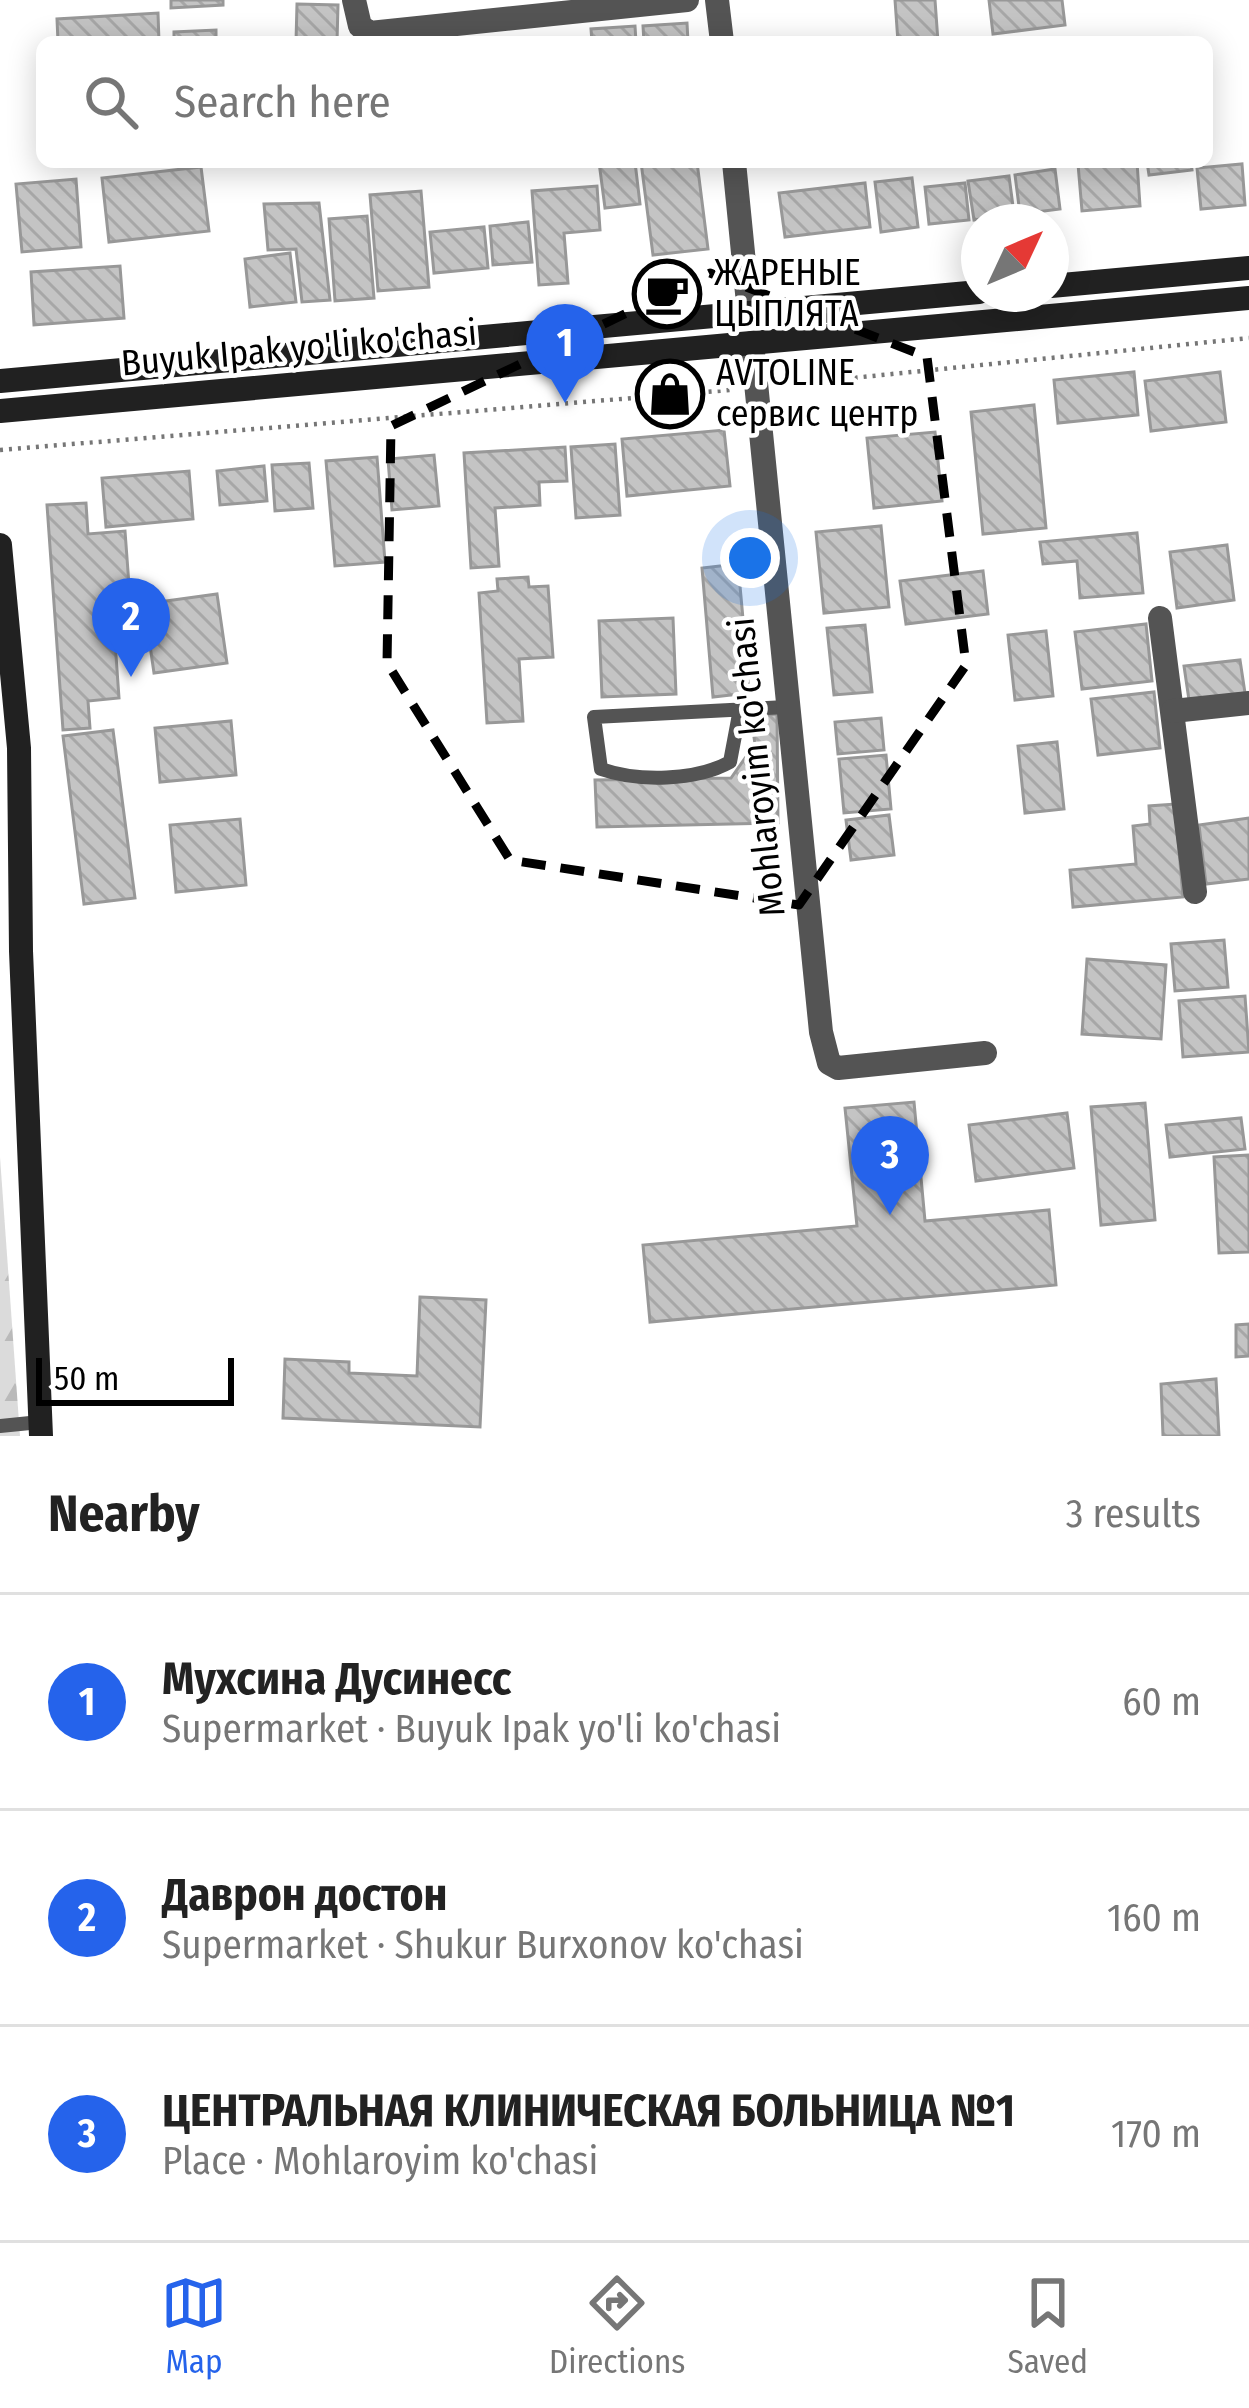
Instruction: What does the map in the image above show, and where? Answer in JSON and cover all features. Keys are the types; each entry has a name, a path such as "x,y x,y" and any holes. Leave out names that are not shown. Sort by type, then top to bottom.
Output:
{"main road":[{"path":"1069,284 1249,268"},
{"name":"Buyuk Ipak yo'li ko'chasi","path":"0,381 961,294"},
{"name":"Buyuk Ipak yo'li ko'chasi","path":"0,411 1249,298"},
{"name":"Mohlaroyim ko'chasi","path":"749,313 752,343"},
{"path":"1,562 7,684 20,748 21,951 40,1429"}],"street":[{"path":"354,0 360,26 370,33 687,0"},
{"path":"717,0 721,36"},
{"name":"Mohlaroyim ko'chasi","path":"735,168 749,313"},
{"name":"Mohlaroyim ko'chasi","path":"752,343 786,707 821,1033 829,1063 838,1068 985,1054"},
{"path":"1160,619 1195,892"},
{"path":"1173,711 1249,703"}],"lane":[{"path":"740,709 730,762 709,774 623,777 601,769 594,717 740,709 786,707"},
{"path":"0,1426 40,1429"}],"path":[{"path":"0,450 756,388 1249,338"}],"highlighted area":[{"path":"710,273 927,357 966,665 799,905 510,860 387,663 391,426"}],"green space":[{"path":"0,1157 20,1436 0,1436"}],"building":[{"path":"171,0 223,0 223,5 171,8"},
{"path":"895,0 935,0 938,36 898,36"},
{"path":"989,0 1062,0 1065,25 993,34"},
{"path":"297,4 338,5 337,36 296,36"},
{"path":"158,13 159,36 58,36 57,19"},
{"path":"687,23 688,36 644,36 643,26"},
{"path":"635,26 636,36 592,36 591,29"},
{"path":"216,30 216,36 174,36 174,32"},
{"path":"1242,164 1245,205 1201,209 1197,168"},
{"path":"201,168 209,231 109,242 102,178"},
{"path":"600,168 636,168 640,204 605,208"},
{"path":"642,168 698,168 708,249 653,255"},
{"path":"1078,168 1137,168 1140,206 1082,211"},
{"path":"1148,168 1192,168 1192,170 1149,175"},
{"path":"1055,169 1059,204 1019,204 1015,175"},
{"path":"1009,176 1013,204 972,204 968,181"},
{"path":"912,178 918,227 881,232 875,182"},
{"path":"76,179 81,247 22,252 16,184"},
{"path":"865,183 870,227 785,237 779,193"},
{"path":"965,183 967,204 961,204 961,221 929,224 925,187"},
{"path":"597,186 600,230 564,233 568,283 539,285 532,191"},
{"path":"421,191 429,287 378,291 370,195"},
{"path":"319,203 330,300 302,302 296,249 268,250 264,204"},
{"path":"367,216 374,298 335,301 329,219"},
{"path":"528,222 532,262 493,265 490,226"},
{"path":"484,227 488,268 434,273 430,232"},
{"path":"290,253 296,302 250,307 245,259"},
{"path":"120,266 124,318 34,325 31,272"},
{"path":"1134,372 1138,415 1058,423 1054,380"},
{"path":"1220,372 1226,422 1151,431 1145,381"},
{"path":"1034,405 1046,528 983,534 971,412"},
{"path":"724,430 730,486 627,496 622,439"},
{"path":"935,432 942,501 874,508 867,438"},
{"path":"615,444 620,515 576,518 571,447"},
{"path":"565,447 567,481 539,482 540,505 495,508 499,566 471,568 464,453"},
{"path":"434,455 439,506 392,510 388,459"},
{"path":"377,457 385,562 335,566 326,461"},
{"path":"309,463 313,508 275,511 272,465"},
{"path":"264,466 267,501 220,505 217,471"},
{"path":"189,471 193,519 106,527 102,478"},
{"path":"86,503 88,534 125,531 131,612 113,613 119,698 88,701 90,728 63,730 47,505"},
{"path":"881,526 889,607 824,613 816,532"},
{"path":"1137,533 1143,593 1080,598 1077,561 1043,564 1040,542"},
{"path":"1227,545 1234,600 1177,608 1170,552"},
{"path":"738,564 743,619 753,618 757,658 746,659 749,693 713,697 702,568"},
{"path":"983,571 988,614 906,624 900,581"},
{"path":"528,577 529,587 548,586 553,657 519,659 523,721 487,723 479,593 498,591 497,579"},
{"path":"217,594 227,663 154,673 144,604"},
{"path":"673,618 676,694 602,697 599,621"},
{"path":"1146,624 1152,681 1082,689 1075,632"},
{"path":"865,625 872,692 834,695 827,628"},
{"path":"1046,631 1053,696 1015,700 1008,635"},
{"path":"1240,660 1245,693 1189,700 1184,666"},
{"path":"1154,692 1160,748 1098,755 1091,699"},
{"path":"777,714 778,823 597,827 595,780 731,778 755,744 751,716"},
{"path":"881,718 884,750 838,754 835,722"},
{"path":"231,721 236,775 160,782 155,728"},
{"path":"113,730 135,898 84,904 63,736"},
{"path":"1057,742 1064,809 1025,813 1018,746"},
{"path":"886,755 891,809 844,813 839,759"},
{"path":"1175,804 1183,897 1073,907 1070,870 1136,864 1133,826 1150,824 1149,806"},
{"path":"889,815 894,855 851,860 846,820"},
{"path":"1249,818 1249,879 1206,884 1199,825"},
{"path":"240,819 246,885 176,892 170,825"},
{"path":"1224,940 1228,987 1175,991 1171,944"},
{"path":"1087,959 1166,965 1161,1039 1082,1034"},
{"path":"1245,996 1249,1052 1183,1057 1179,1001"},
{"path":"914,1102 925,1221 1049,1210 1056,1285 650,1322 643,1245 857,1226 845,1108"},
{"path":"1145,1103 1155,1220 1101,1225 1091,1107"},
{"path":"1067,1113 1074,1168 976,1181 969,1125"},
{"path":"1241,1118 1245,1149 1170,1157 1166,1125"},
{"path":"1249,1155 1249,1252 1219,1253 1214,1157"},
{"path":"420,1297 486,1300 480,1427 283,1418 285,1359 349,1362 349,1373 417,1376"},
{"path":"1249,1324 1249,1356 1236,1357 1236,1325"},
{"path":"1216,1379 1219,1436 1163,1436 1161,1384"}],"place":[{"name":"ЖАРЕНЫЕ ЦЫПЛЯТА","path":"667,294"},
{"name":"AVTOLINE сервис центр","path":"670,394"},
{"name":"Мухсина Дусинесс","path":"565,403"},
{"name":"Даврон достон","path":"131,677"},
{"name":"ЦЕНТРАЛЬНАЯ КЛИНИЧЕСКАЯ БОЛЬНИЦА №1","path":"890,1215"}]}
